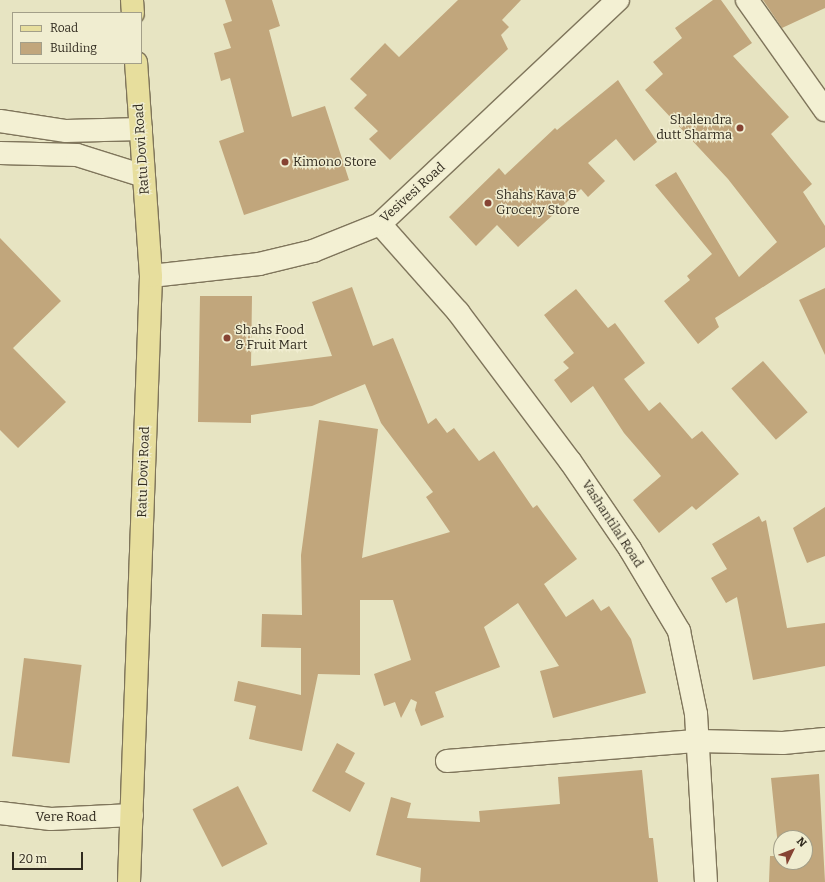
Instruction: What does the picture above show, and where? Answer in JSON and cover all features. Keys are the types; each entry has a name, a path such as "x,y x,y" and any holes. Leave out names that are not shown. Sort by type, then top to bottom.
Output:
{"main road":[{"path":"132,0 133,12"},
{"name":"Ratu Dovi Road","path":"128,882 132,816 151,276 136,64"}],"street":[{"name":"Vesivesi Road","path":"151,276 260,264 313,251 380,224 618,0"},
{"path":"747,0 825,110"},
{"path":"0,120 66,131 141,129"},
{"path":"0,153 77,155 144,176"},
{"name":"Vashantilal Road","path":"380,224 458,312 570,461 630,549 679,631 696,714 706,882"},
{"path":"447,761 698,740 783,743 825,738"},
{"name":"Vere Road","path":"0,813 51,819 132,816"}],"building":[{"path":"225,0 272,0 280,26 269,30 292,117 325,106 349,180 244,215 219,141 244,132 230,78 221,81 214,53 231,48 223,24 232,21"},
{"path":"458,0 521,0 502,20 509,27 501,35 508,49 390,160 369,139 378,131 354,108 367,95 350,79 385,43 399,57"},
{"path":"713,0 721,0 752,43 733,56 789,117 771,134 812,184 803,192 825,226 825,247 715,318 719,327 698,344 664,301 690,280 687,276 712,254 655,185 676,172 739,277 777,242 728,179 645,90 663,74 653,62 682,38 675,28"},
{"path":"763,0 825,0 825,8 782,28"},
{"path":"618,80 657,142 634,161 616,139 588,163 605,181 588,197 581,189 518,247 497,225 476,246 449,217 499,168 505,175 555,128 557,130"},
{"path":"0,238 61,301 13,348 66,402 18,448 0,430"},
{"path":"352,287 373,346 393,338 428,424 436,418 447,433 454,428 479,461 494,451 533,508 537,505 577,559 544,584 566,617 593,599 601,611 609,606 631,639 646,693 553,718 540,671 559,666 518,603 484,627 500,667 435,692 444,717 421,726 415,710 417,702 411,699 401,718 395,702 384,706 374,674 411,660 393,600 360,600 360,675 318,674 302,751 249,739 256,706 234,701 238,681 301,695 301,648 261,647 262,614 302,615 301,555 319,420 378,429 362,558 450,532 426,497 433,492 381,423 365,384 312,406 251,415 251,423 198,422 200,296 252,296 251,366 332,356 312,302"},
{"path":"825,288 825,355 799,300"},
{"path":"576,289 608,328 615,323 645,363 624,379 649,411 660,402 692,439 702,431 739,474 696,510 692,506 659,533 633,500 661,476 624,433 593,386 571,403 554,380 569,368 563,362 574,353 544,315"},
{"path":"763,361 808,412 776,440 731,389"},
{"path":"825,507 825,556 807,563 793,528"},
{"path":"759,516 762,522 766,520 787,628 825,623 825,666 753,680 737,597 726,603 711,578 727,569 712,544"},
{"path":"24,658 82,665 70,763 12,756"},
{"path":"337,743 355,753 345,772 365,783 350,812 312,791"},
{"path":"642,770 649,838 653,838 658,882 420,882 421,868 376,855 391,797 411,803 407,818 480,822 479,811 560,804 558,777"},
{"path":"819,774 825,882 769,882 770,856 773,856 773,870 813,870 813,830 776,830 771,778"},
{"path":"238,786 268,844 222,867 193,809"}],"place":[{"name":"Shalendra dutt Sharma","path":"740,128"},
{"name":"Kimono Store","path":"285,162"},
{"name":"Shahs Kava & Grocery Store","path":"488,203"},
{"name":"Shahs Food & Fruit Mart","path":"227,338"}]}
